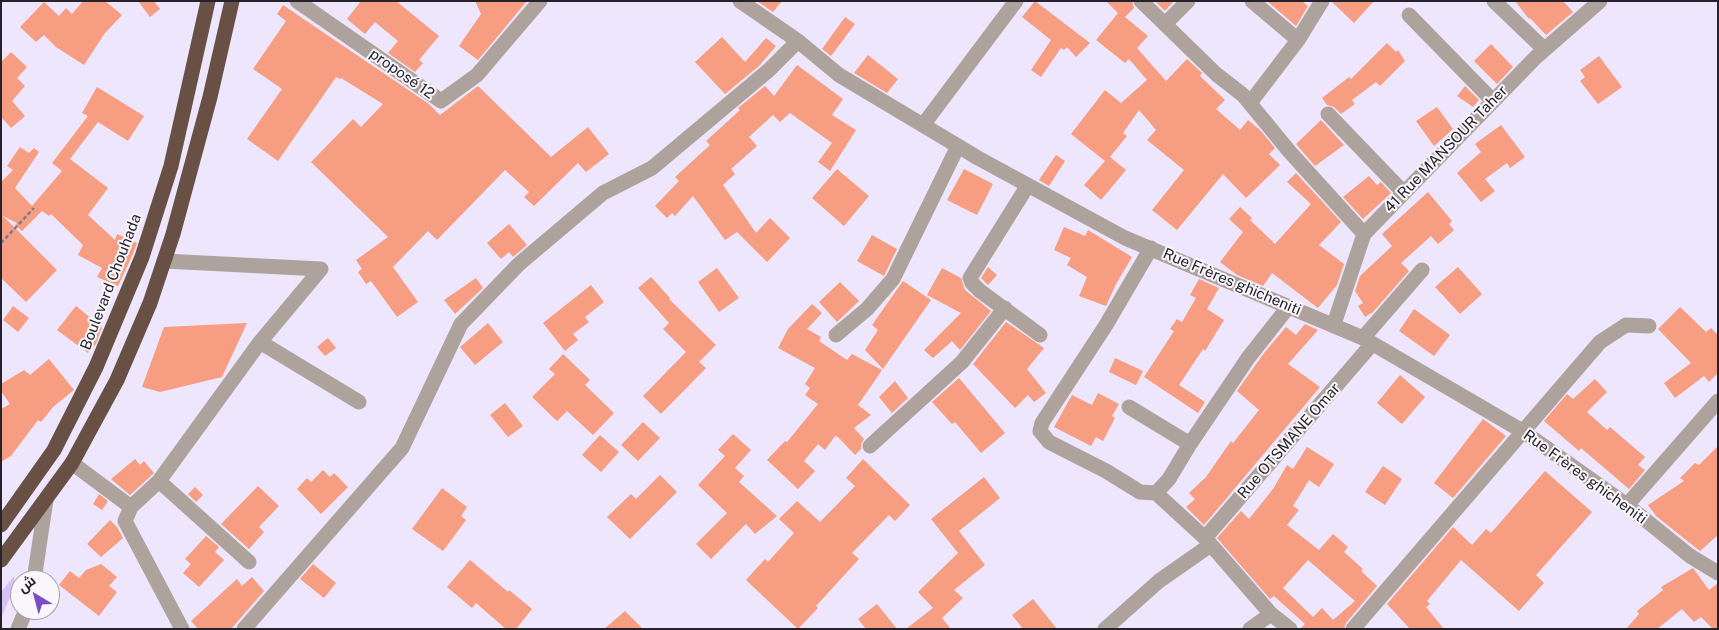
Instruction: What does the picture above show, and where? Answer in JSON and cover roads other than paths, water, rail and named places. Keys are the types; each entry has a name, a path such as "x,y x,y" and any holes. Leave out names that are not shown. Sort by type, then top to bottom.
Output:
{"highway":[{"name":"Boulevard Chouhada","path":"1,525 54,450 96,367 142,257 171,166 208,1"},
{"path":"1,560 72,463 117,380 150,303 164,261 210,97 232,1"}],"street":[{"name":"proposé 12","path":"297,1 441,101 477,75 540,1"},
{"name":"Rue Frères ghicheniti","path":"740,1 798,41 839,75 958,146 1028,185 1125,238 1249,291 1334,324 1368,341 1524,432 1627,505 1690,556 1718,573"},
{"path":"923,125 1016,1"},
{"path":"1141,1 1216,74 1250,102 1289,151 1364,234"},
{"path":"1165,24 1188,1"},
{"path":"1252,1 1298,40"},
{"path":"1250,102 1298,40 1322,1"},
{"path":"1494,1 1544,49"},
{"name":"41 Rue MANSOUR Taher","path":"1334,324 1364,234 1544,49 1600,1"},
{"path":"1409,15 1493,101"},
{"path":"244,629 402,448 461,324 518,264 603,193 652,168 769,70 798,41"},
{"path":"1328,114 1404,194"},
{"path":"836,336 866,309 893,279 958,146"},
{"path":"1028,185 970,278 972,284 980,291 1040,335"},
{"path":"1151,248 1106,325 1042,423 1040,431 1049,442 1106,471 1140,492 1156,493 1207,542 1271,614 1290,629"},
{"path":"164,261 321,269 260,342 159,481 131,507 125,521 182,629"},
{"name":"Rue OTSMANE Omar","path":"1105,629 1207,542 1368,341 1422,270"},
{"path":"1156,493 1169,479 1190,444 1248,358 1289,306"},
{"path":"870,446 962,362 1005,308"},
{"path":"1353,629 1600,342 1626,325 1649,326"},
{"path":"260,342 359,402"},
{"path":"1627,505 1718,401"},
{"path":"1130,407 1190,444"},
{"path":"72,463 131,507"},
{"path":"159,481 250,562"},
{"path":"36,570 46,500"},
{"path":"1250,629 1271,614"}]}
